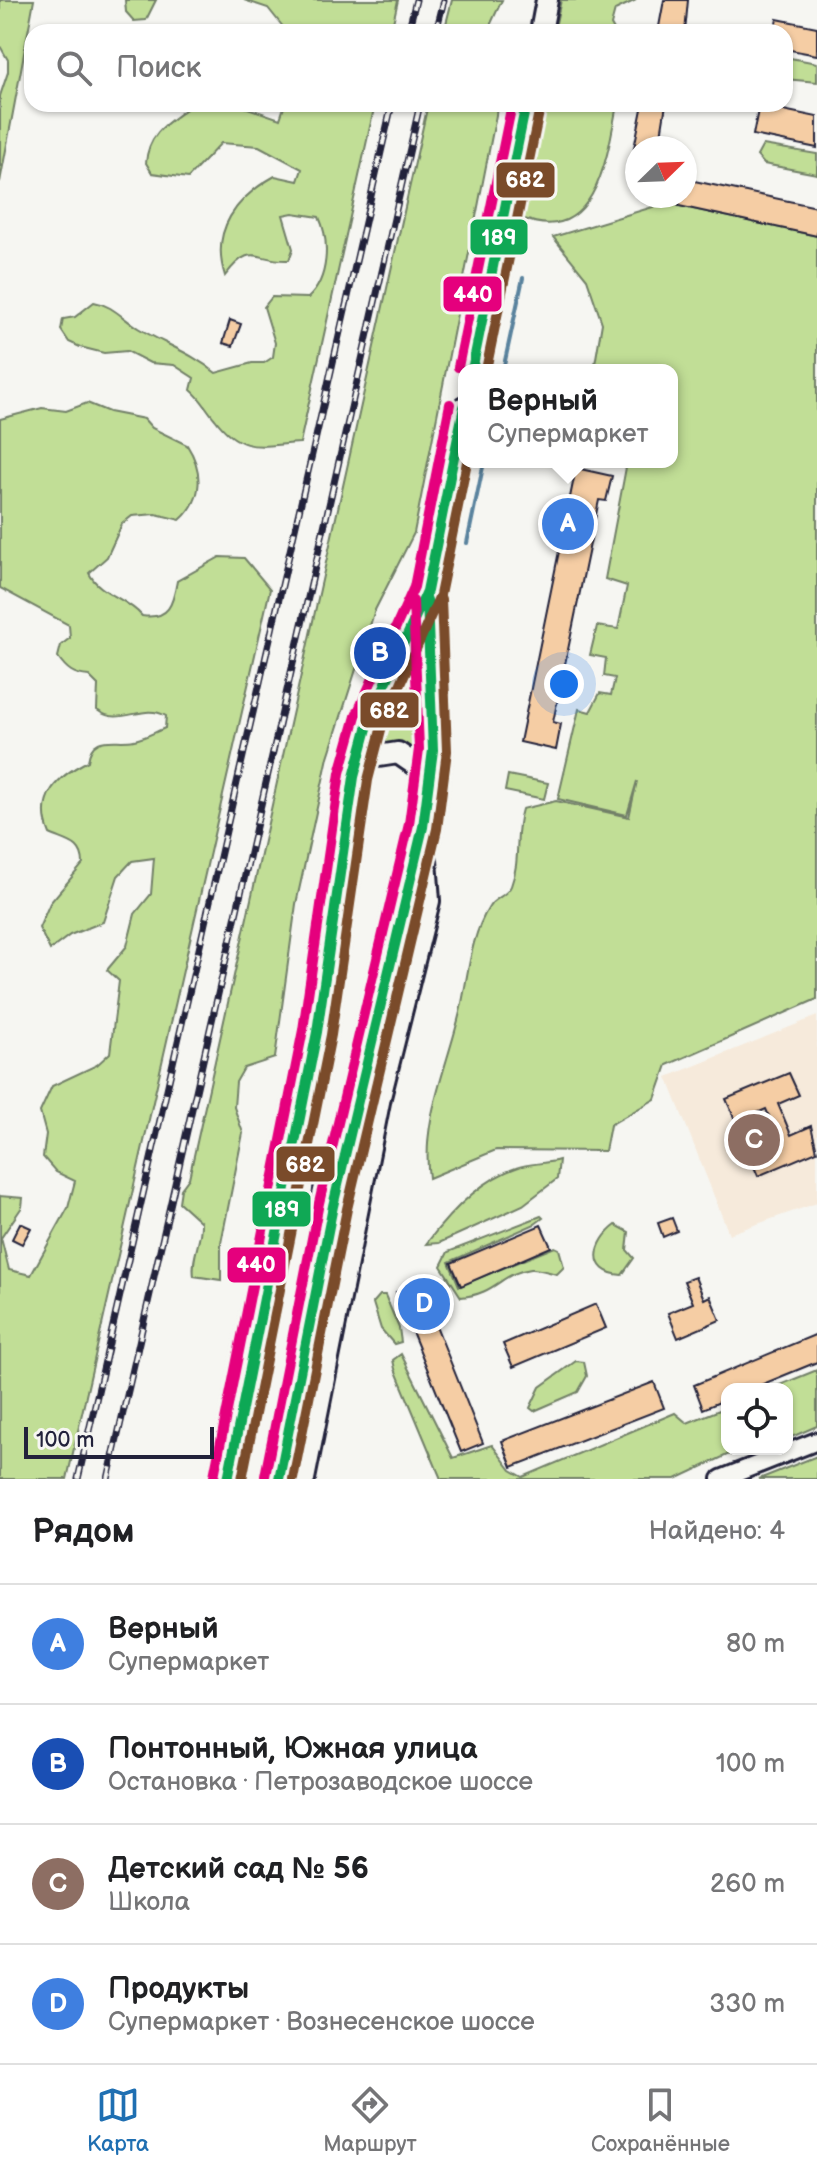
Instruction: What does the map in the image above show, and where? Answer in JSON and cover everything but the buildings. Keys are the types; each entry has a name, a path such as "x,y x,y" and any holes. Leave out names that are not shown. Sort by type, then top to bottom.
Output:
{"main road":[{"path":"542,24 547,0"},
{"path":"473,364 524,112"},
{"path":"253,1479 293,1277 317,1032 354,777 369,721 427,591 458,437"},
{"path":"279,1479 333,1206 423,827 433,750 427,591"},
{"path":"354,777 372,757 398,753 420,768 427,794"},
{"path":"304,1479 380,1097 429,901 423,827"},
{"path":"228,1479 317,1032"}],"street":[{"path":"721,1479 817,1441"}],"shaded area":[{"path":"817,1016 817,1203 729,1234 667,1077"}],"green space":[{"path":"0,0 34,0 30,24 24,24 24,54 0,182 0,96 8,72 8,60 0,46"},
{"path":"125,0 156,0 146,20 134,21 126,12"},
{"path":"244,0 398,0 393,24 281,24 268,8"},
{"path":"452,0 502,0 491,24 446,24"},
{"path":"561,0 636,0 615,10 611,24 556,24"},
{"path":"793,58 817,63 817,82 793,80"},
{"path":"182,112 259,112 280,119 282,112 373,112 300,443 263,446 243,443 225,430 191,390 194,378 174,365 150,363 127,351 104,353 80,347 69,342 61,330 63,319 75,317 94,302 112,309 148,334 216,373 252,363 264,363 273,357 275,343 264,307 272,297 308,298 320,281 326,259 323,227 319,217 293,213 283,215 293,249 289,260 248,256 225,276 221,244 230,217 261,184 275,176 298,181 302,169 259,146 221,143 188,178 152,173 146,163 151,143"},
{"path":"426,112 496,112 414,533 375,610 328,757 296,904 275,1058 244,1068 236,1082 234,1107 243,1133 221,1243 221,1280 194,1276 201,1222 179,1202 181,1189 189,1178"},
{"path":"536,112 616,112 602,170 594,191 582,208 567,220 547,224 522,218 518,209"},
{"path":"763,145 817,154 817,174 764,164 757,156"},
{"path":"649,208 689,208 817,236 817,999 667,1065 655,1099 610,1125 605,1151 496,1150 429,1178 432,1115 460,1012 474,944 489,907 511,886 522,809 556,801 629,817 637,781 627,815 558,799 579,709 590,712 600,693 611,695 615,678 604,676 606,658 590,655 597,626 618,629 627,586 605,579 626,468 678,468 678,364 595,364 602,323 587,279 553,237"},
{"path":"87,403 109,412 144,419 152,428 187,445 198,474 197,494 180,520 156,514 132,516 122,524 107,557 89,573 99,586 142,616 151,617 168,609 177,581 220,557 244,558 270,589 67,1479 0,1479 0,1196 23,1198 22,1207 1,1238 9,1270 31,1275 68,1208 75,1181 56,1172 43,1157 46,1134 40,1112 52,1086 97,1065 110,1053 119,981 107,970 127,946 135,914 151,894 154,858 132,861 118,876 103,922 70,935 50,950 39,928 50,903 83,864 77,847 50,834 46,821 47,799 59,781 88,761 94,746 105,741 127,741 146,736 165,728 166,716 148,712 115,717 97,710 98,685 89,676 71,671 58,657 61,645 70,638 69,625 0,588 0,419 42,408 66,411"},
{"path":"417,651 424,758 373,750 409,654"},
{"path":"508,775 548,783 544,799 505,791"},
{"path":"559,1160 557,1179 523,1205 439,1243 426,1244 455,1210 490,1181 521,1166"},
{"path":"541,1216 543,1218 535,1224 449,1262 459,1286 555,1247 559,1249 564,1267 557,1274 534,1269 521,1271 483,1292 461,1297 441,1266 448,1252"},
{"path":"616,1225 629,1232 627,1250 634,1258 622,1275 603,1269 597,1255 603,1239"},
{"path":"380,1295 385,1295 399,1328 401,1342 394,1344 381,1329 373,1303"},
{"path":"401,1354 453,1458 492,1445 511,1470 523,1477 675,1413 687,1423 721,1409 721,1455 727,1455 676,1479 441,1479 393,1360"},
{"path":"576,1361 584,1362 587,1376 578,1392 534,1411 530,1408 540,1387"},
{"path":"817,1370 817,1426 793,1436 793,1383 785,1383"},
{"path":"817,1456 817,1479 759,1479"}],"waterway":[{"path":"504,364 523,278"},
{"path":"467,543 483,468"}],"railway":[{"path":"410,24 416,0"},
{"path":"438,24 444,0"},
{"path":"78,1479 390,112"},
{"path":"108,1479 418,112"}],"transit line":[{"name":"440","path":"459,364 510,112"},
{"name":"189","path":"473,364 524,112"},
{"name":"682","path":"487,364 539,112"},
{"name":"440","path":"214,1476 303,1030 340,773 356,716 414,587 450,404"},
{"name":"189","path":"228,1479 317,1032 354,777 369,721 427,591 458,437"},
{"name":"682","path":"242,1479 331,1035 368,780 382,726 440,595 466,468"},
{"name":"682","path":"293,1479 347,1209 437,829 447,751 441,599"},
{"name":"189","path":"279,1479 333,1206 423,827 433,750 427,600"},
{"name":"440","path":"265,1476 319,1203 409,824 419,749 413,601"}],"place":[{"name":"Верный","path":"568,524"},
{"name":"Понтонный, Южная улица","path":"380,653"},
{"name":"Детский сад № 56","path":"754,1140"},
{"name":"Продукты","path":"424,1304"}]}
